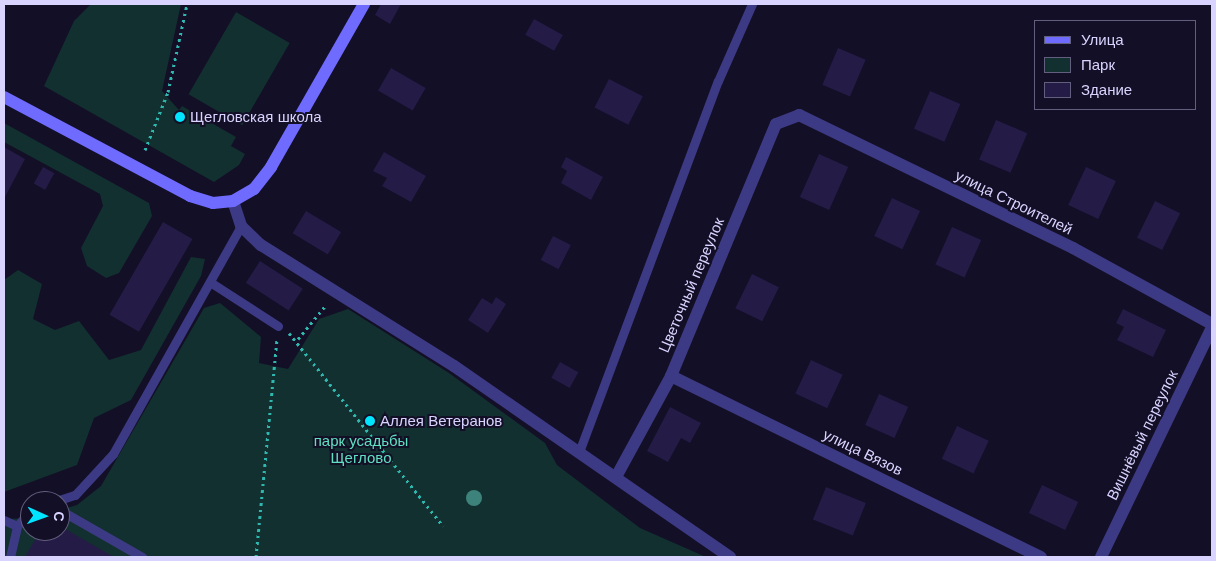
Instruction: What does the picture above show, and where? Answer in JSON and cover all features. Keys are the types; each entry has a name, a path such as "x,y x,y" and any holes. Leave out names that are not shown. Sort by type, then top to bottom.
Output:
{"main road":[{"path":"4,97 190,196 213,203 233,202 254,189 271,167 364,4"}],"street":[{"name":"улица Строителей","path":"799,115 1073,248 1212,325"},
{"name":"Цветочный переулок","path":"616,477 671,376 776,124 799,115"},
{"path":"233,202 240,226 261,245 579,452 730,557"},
{"name":"Вишнёвый переулок","path":"1100,557 1212,325"},
{"name":"улица Вязов","path":"671,376 1040,557"}],"lane":[{"path":"579,452 718,81 752,4"},
{"path":"70,495 82,489 113,454 240,226"},
{"path":"210,282 278,326"},
{"path":"70,516 142,557"},
{"path":"4,520 17,526"},
{"path":"10,557 17,526 20,523"}],"path":[{"path":"145,150 168,92 188,4"},
{"path":"298,339 337,293"},
{"path":"256,557 278,326 298,339 443,526"}],"green space":[{"path":"91,4 181,4 162,91 179,110 182,106 236,137 231,146 245,154 239,165 214,182 44,86 74,21"},
{"path":"236,12 290,43 242,125 188,94"},
{"path":"4,123 149,203 152,216 119,273 106,278 87,266 81,248 103,206 100,194 4,142"},
{"path":"191,257 205,259 201,276 131,400 94,418 77,465 4,492 4,280 18,270 42,284 33,319 55,330 79,321 109,360 141,350"},
{"name":"парк усадьбы Щеглово","path":"220,303 261,337 259,363 288,369 319,319 348,309 449,373 545,443 557,465 640,528 706,557 4,557 4,519 20,518 20,541 70,541 70,507 77,505 101,486 204,308"}],"building":[{"path":"381,4 401,4 390,24 375,15"},
{"path":"534,19 563,35 554,51 525,35"},
{"path":"838,48 866,60 850,97 822,85"},
{"path":"391,68 426,88 413,111 378,91"},
{"path":"609,79 643,96 628,125 594,108"},
{"path":"930,91 960,104 944,142 914,129"},
{"path":"996,120 1027,133 1010,173 979,160"},
{"path":"4,147 25,159 4,199"},
{"path":"384,152 426,176 411,202 382,186 387,178 373,171"},
{"path":"819,154 848,167 829,210 800,197"},
{"path":"566,157 603,177 591,200 561,183 567,171 561,167"},
{"path":"43,167 54,173 45,190 34,184"},
{"path":"1086,167 1116,181 1098,219 1068,205"},
{"path":"892,198 920,211 902,249 874,236"},
{"path":"1155,201 1180,213 1162,250 1137,238"},
{"path":"306,211 341,232 328,254 293,233"},
{"path":"163,222 192,239 139,332 110,315"},
{"path":"952,227 981,240 965,277 935,264"},
{"path":"553,236 571,245 559,269 541,260"},
{"path":"260,261 303,289 289,311 246,283"},
{"path":"752,274 779,287 762,321 735,308"},
{"path":"496,297 506,304 488,333 468,320 482,298 492,304"},
{"path":"1123,309 1166,330 1153,357 1117,340 1124,327 1116,323"},
{"path":"811,360 843,375 827,408 795,394"},
{"path":"560,362 578,372 570,388 551,378"},
{"path":"879,394 908,407 894,438 865,425"},
{"path":"670,407 701,423 690,443 681,438 668,462 647,451"},
{"path":"957,426 989,441 974,473 942,459"},
{"path":"1042,485 1078,502 1065,530 1029,513"},
{"path":"826,487 866,503 853,536 813,519"},
{"path":"70,532 114,557 25,557 34,541 70,541"}],"place":[{"name":"Щегловская школа","path":"180,117"},
{"name":"Аллея Ветеранов","path":"370,421"}]}
